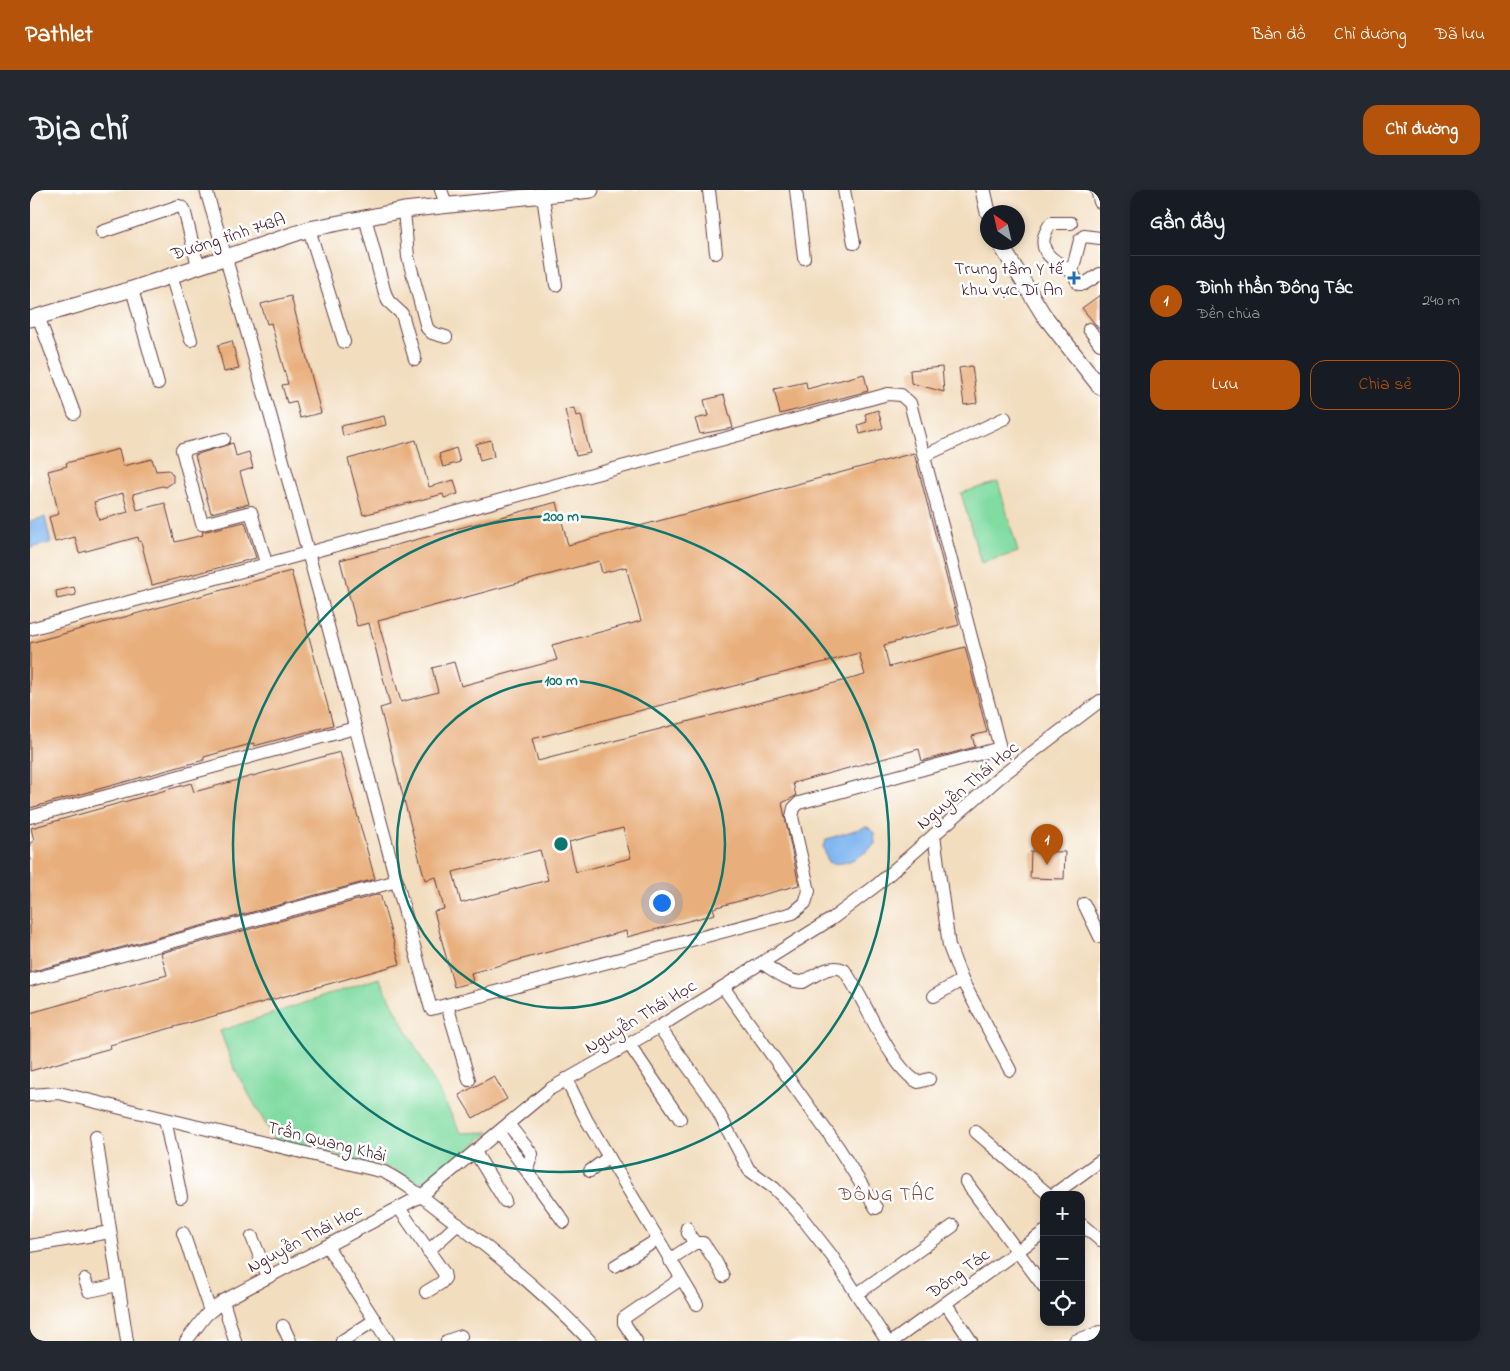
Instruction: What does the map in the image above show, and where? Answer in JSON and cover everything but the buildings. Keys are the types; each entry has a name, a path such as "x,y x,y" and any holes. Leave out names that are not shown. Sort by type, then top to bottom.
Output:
{"main road":[{"name":"Đường tỉnh 743A","path":"34,318 132,289 309,229 404,210 444,197 543,196 591,190"},
{"path":"983,190 986,205"},
{"path":"1004,250 1044,314 1100,387"}],"street":[{"path":"30,628 307,551 892,393 901,395 910,403 1000,748 799,803 794,808 792,816 809,891 805,903 794,912 431,1009 307,551 206,190"},
{"path":"709,190 716,253"},
{"path":"796,190 804,258"},
{"path":"844,190 854,243"},
{"path":"1097,190 1100,202"},
{"path":"543,196 556,285"},
{"path":"102,232 179,206 184,209 198,266"},
{"path":"404,210 408,257 427,328 432,333 446,337"},
{"path":"365,217 384,290 388,301 403,317 415,359"},
{"path":"1071,223 1051,223 1046,228 1042,246 1045,253 1072,272 1079,284 1084,284 1100,274"},
{"path":"309,229 344,342"},
{"path":"1072,272 1080,240 1084,236 1100,238"},
{"path":"171,275 191,340"},
{"path":"132,289 158,383"},
{"path":"34,318 74,413"},
{"path":"1089,329 1100,344"},
{"path":"924,456 1005,418"},
{"path":"224,439 182,450 202,524 251,512 266,563"},
{"name":"Nguyễn Thái Học","path":"186,1341 210,1311 223,1301 421,1196 550,1089 659,1027 762,964 856,901 1000,777 1100,701"},
{"path":"30,817 355,728"},
{"path":"934,835 949,946 962,980 1010,1070"},
{"path":"30,980 396,882"},
{"path":"1084,904 1100,937"},
{"path":"762,964 790,980 798,982 803,982 831,968 839,967 844,970 899,1062 914,1080 918,1082 929,1079"},
{"path":"934,996 962,980"},
{"path":"723,987 838,1147 876,1208"},
{"path":"447,1005 469,1080"},
{"path":"659,1027 710,1097 749,1170 774,1188 796,1210 832,1256 887,1341"},
{"path":"629,1044 680,1119"},
{"path":"566,1079 657,1240 697,1304"},
{"name":"Trần Quang Khải","path":"30,1095 59,1093 384,1172 407,1184 458,1224 560,1310 590,1341"},
{"path":"165,1119 181,1197"},
{"path":"503,1128 532,1154 527,1169 564,1222"},
{"path":"976,1132 1044,1191"},
{"path":"96,1137 127,1341"},
{"path":"475,1152 505,1202"},
{"path":"590,1171 609,1157"},
{"path":"1059,1191 1100,1161"},
{"path":"966,1182 1040,1281"},
{"path":"399,1208 445,1278 441,1283 426,1292"},
{"path":"428,1251 458,1224"},
{"path":"857,1294 953,1226"},
{"path":"1085,1227 1100,1240"},
{"path":"687,1228 695,1243"},
{"path":"30,1246 110,1232"},
{"path":"183,1233 210,1311"},
{"name":"Đông Tác","path":"892,1341 1040,1235"},
{"path":"252,1237 268,1277"},
{"path":"615,1266 657,1240"},
{"path":"669,1260 695,1243 703,1244 709,1250 722,1276"},
{"path":"327,1246 388,1341"},
{"path":"636,1341 624,1323 624,1318 681,1279"},
{"path":"85,1280 89,1291 118,1285"},
{"path":"223,1301 235,1341"},
{"path":"946,1304 971,1341"},
{"path":"342,1341 375,1320"},
{"path":"283,1326 290,1341"},
{"path":"1075,1341 1100,1332"},
{"path":"447,1341 460,1336"}],"green space":[{"path":"998,482 1018,552 981,563 961,493"},
{"path":"379,978 461,1133 489,1132 427,1187 393,1169 274,1139 234,1068 220,1031"}],"water":[{"path":"45,517 51,543 30,548 30,521"},
{"path":"868,827 874,833 875,844 847,862 828,862 823,846 827,839"}],"place":[{"name":"Trung tâm Y tế khu vực Dĩ An","path":"1074,278"},
{"name":"Đình thần Đông Tác","path":"1047,865"}],"district":[{"name":"ĐÔNG TÁC","path":"887,1193"}]}
